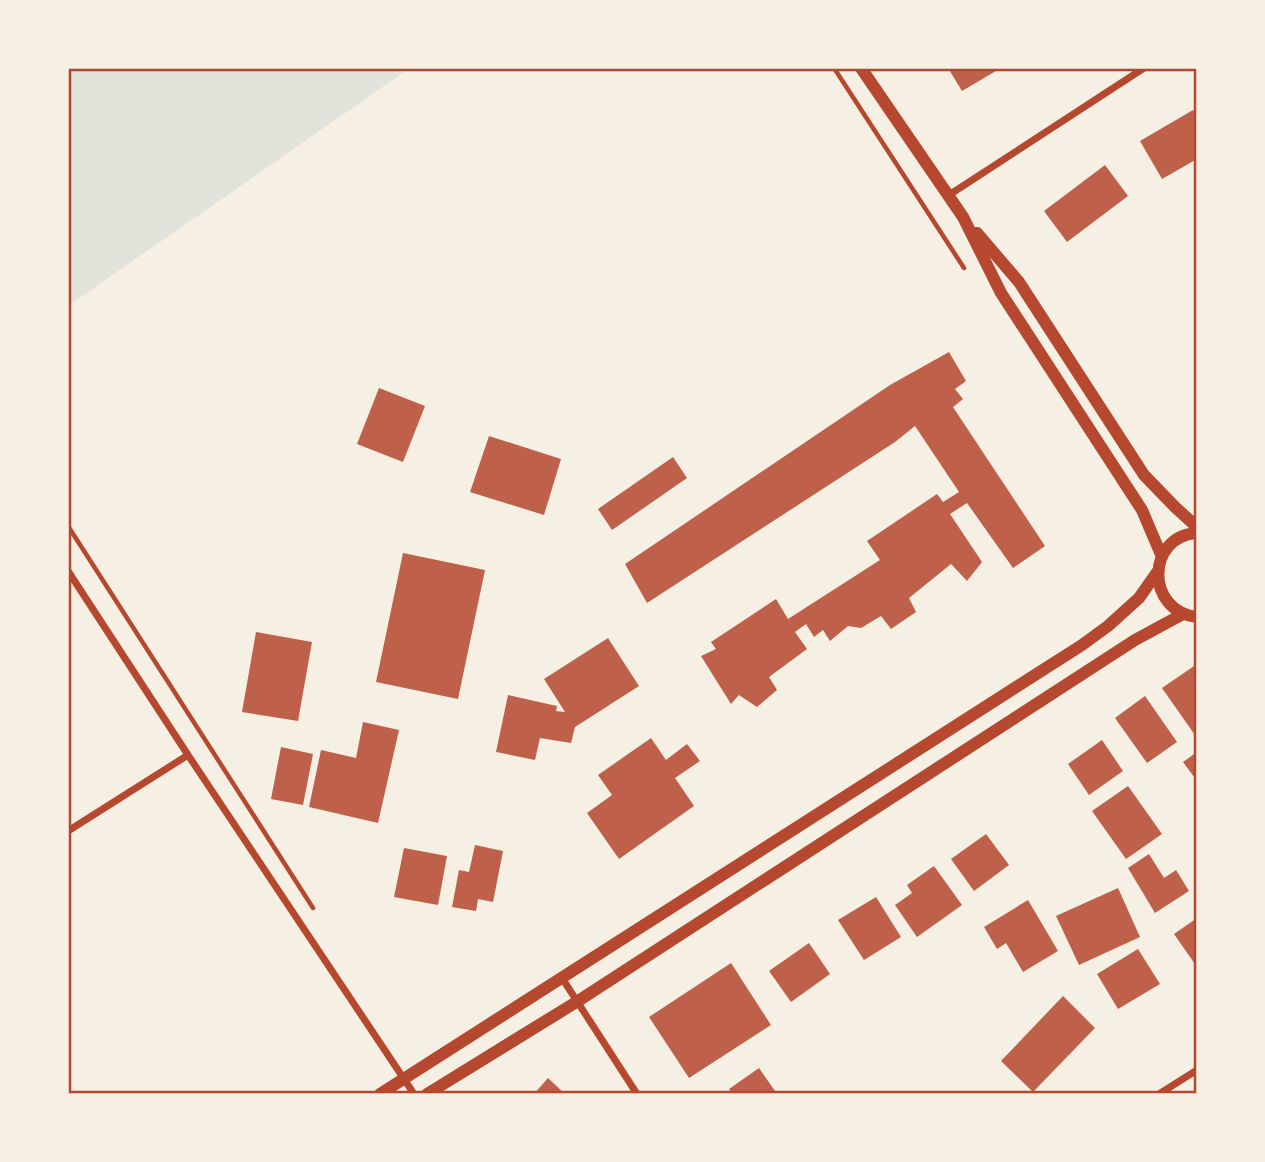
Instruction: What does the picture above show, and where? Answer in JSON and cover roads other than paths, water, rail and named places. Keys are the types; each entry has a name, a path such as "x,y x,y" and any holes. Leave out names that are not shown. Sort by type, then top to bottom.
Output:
{"street":[{"path":"862,68 963,217 1001,293 1142,510 1162,557"},
{"path":"949,195 1144,68"},
{"path":"963,217 1018,282 1144,475 1197,527"},
{"path":"1192,617 1173,608 1166,600 1158,582 1158,571 1169,546 1179,538 1197,533"},
{"path":"68,571 414,1094"},
{"path":"380,1094 1082,645 1139,598 1158,571"},
{"path":"427,1094 578,1001 1135,640 1192,617"},
{"path":"68,831 188,755"},
{"path":"562,978 637,1094"},
{"path":"1159,1094 1197,1070"}]}
